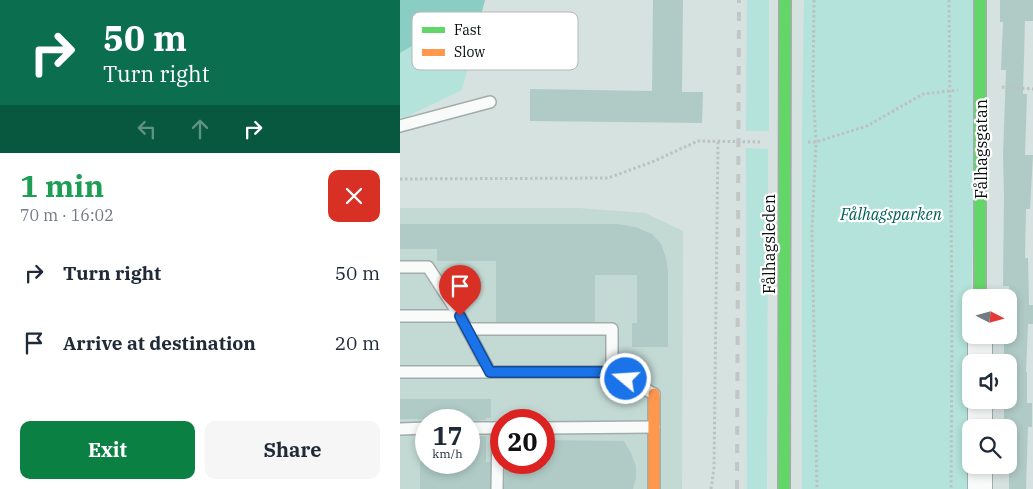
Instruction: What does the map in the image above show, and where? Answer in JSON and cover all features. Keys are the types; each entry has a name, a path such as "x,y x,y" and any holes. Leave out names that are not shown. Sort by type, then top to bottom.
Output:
{"main road":[{"name":"Fålhagsleden","path":"784,489 785,0"},
{"name":"Fålhagsgatan","path":"980,0 980,289"},
{"path":"654,394 654,489"}],"street":[{"path":"980,474 980,489"}],"lane":[{"path":"400,126 490,102"},
{"path":"400,266 428,267 460,316 490,372"},
{"path":"400,316 460,316"},
{"path":"467,329 612,330 612,372"},
{"path":"400,372 612,372 654,394"},
{"path":"555,428 654,427"},
{"path":"400,429 415,428"},
{"path":"497,489 498,474"}],"path":[{"path":"814,0 813,89 816,142 812,230 817,489"},
{"path":"950,0 951,489"},
{"path":"400,179 608,178 698,142 816,142 867,126 923,94 950,92 981,85 1033,89"},
{"path":"711,489 714,468 718,142"}],"shaded area":[{"path":"400,208 578,208 645,213 683,231 682,489 400,489"}],"green space":[{"path":"400,0 485,0 482,12 412,12 412,46 400,53"},
{"path":"747,0 769,0 769,131 746,131"},
{"name":"Fålhagsparken","path":"804,0 980,0 971,289 962,289 962,344 971,344 971,354 962,354 962,409 971,409 971,419 962,419 962,474 974,474 980,489 802,489"},
{"path":"412,46 412,70 467,70 462,90 400,118 400,53"},
{"path":"746,148 768,149 767,489 747,489"}],"building":[{"path":"653,0 683,0 682,92 703,92 702,123 530,121 530,89 652,91"},
{"path":"1000,0 1033,0 1033,21 1025,21 1023,94 1027,94 1025,155 1033,155 1030,209 1026,209 1025,258 1028,258 1029,305 1033,305 1033,324 1028,324 1027,403 1032,403 1032,427 1028,427 1026,489 1009,489 1009,474 1017,474 1017,419 1004,419 1004,409 1017,409 1017,354 1004,354 1004,344 1018,344 1018,289 1009,289 1009,286 1003,286 1003,156 1006,70 1001,70 1003,22 1000,22"},
{"path":"400,224 618,224 635,227 652,234 661,244 668,271 668,347 632,347 632,323 637,323 637,275 595,275 595,322 496,322 496,261 437,261 437,249 400,249"},
{"path":"400,399 491,399 490,418 486,418 486,420 480,420 480,409 415,409 415,419 400,419"},
{"path":"480,436 486,436 486,462 490,462 490,489 420,489 420,474 480,474"},
{"path":"555,440 624,441 636,466 636,478 633,489 504,489 505,474 555,474"}],"railway":[{"path":"737,489 739,0"}],"traffic: fast":[{"path":"784,489 785,0"},
{"path":"980,0 980,289"}],"traffic: slow":[{"path":"654,394 654,489"}],"route":[{"path":"460,316 490,372 612,372 626,379"}]}
